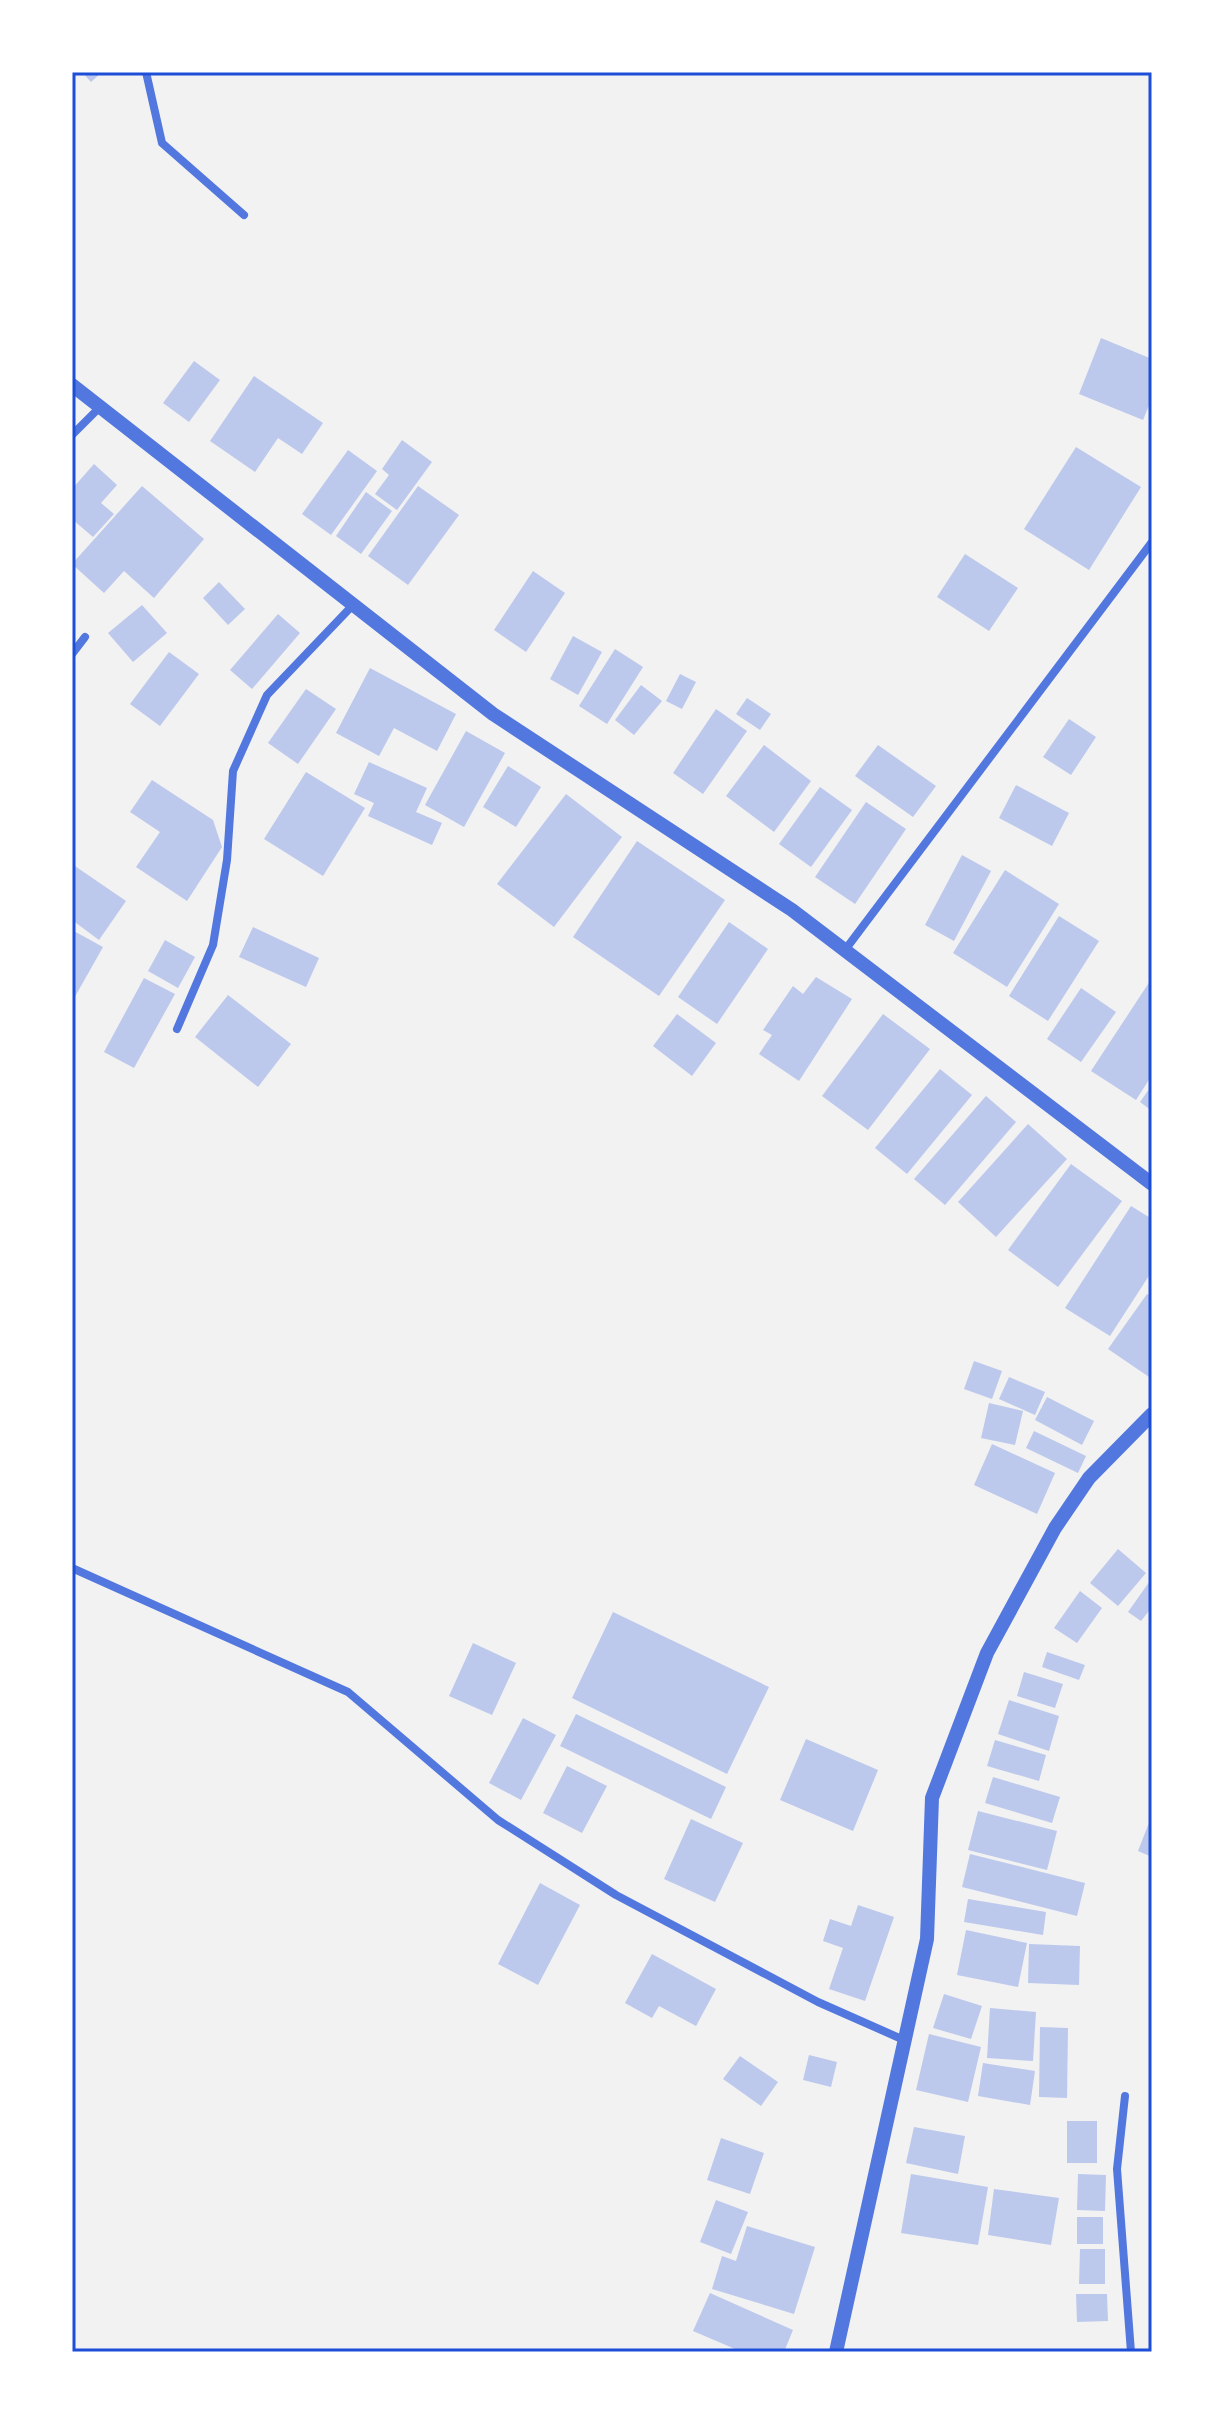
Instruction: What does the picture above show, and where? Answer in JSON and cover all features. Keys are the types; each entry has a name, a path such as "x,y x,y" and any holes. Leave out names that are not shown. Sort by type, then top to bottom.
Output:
{"street":[{"path":"146,72 162,143 244,215"},
{"path":"72,385 98,409 493,714 792,910 1152,1184"},
{"path":"72,435 98,409"},
{"path":"845,950 1152,542"},
{"path":"177,1029 213,945 227,860 233,771 267,695 353,605"},
{"path":"72,654 85,637"},
{"path":"836,2352 927,1939 932,1798 987,1653 1055,1528 1089,1478 1152,1414"},
{"path":"72,1568 348,1692 498,1820 616,1895 818,2002 904,2040"},
{"path":"1125,2096 1117,2169 1131,2352"}],"building":[{"path":"82,72 102,72 91,82"},
{"path":"1101,338 1152,359 1152,398 1143,420 1079,394"},
{"path":"194,361 220,380 189,422 163,403"},
{"path":"254,376 323,423 302,454 278,438 255,472 210,441"},
{"path":"402,440 432,462 397,510 375,494 389,475 382,469"},
{"path":"1076,447 1141,487 1089,570 1024,529"},
{"path":"348,450 377,471 331,535 302,514"},
{"path":"94,464 117,485 101,503 114,514 93,537 72,519 72,489"},
{"path":"142,486 204,539 154,598 124,571 104,593 72,564"},
{"path":"418,486 459,515 408,585 368,556"},
{"path":"366,492 392,511 361,554 336,536"},
{"path":"965,554 1018,588 989,631 937,597"},
{"path":"533,571 565,593 526,652 494,630"},
{"path":"219,582 245,609 228,625 203,598"},
{"path":"142,605 167,633 133,662 108,633"},
{"path":"278,614 300,633 252,689 230,670"},
{"path":"573,636 602,652 578,695 550,679"},
{"path":"615,649 643,667 607,724 579,706"},
{"path":"169,652 199,674 160,726 130,704"},
{"path":"370,668 456,714 437,751 394,728 379,756 336,733"},
{"path":"680,674 696,682 682,709 666,701"},
{"path":"641,685 662,701 634,735 615,720"},
{"path":"306,689 336,709 298,764 268,743"},
{"path":"747,698 771,714 760,730 736,714"},
{"path":"716,709 747,731 703,794 673,773"},
{"path":"1069,719 1096,737 1071,775 1043,757"},
{"path":"466,731 505,753 464,827 425,805"},
{"path":"764,745 811,781 774,832 726,796"},
{"path":"878,745 936,786 913,817 855,776"},
{"path":"369,762 427,788 416,812 442,823 432,845 368,816 374,803 354,794"},
{"path":"508,766 541,787 516,827 483,807"},
{"path":"306,772 365,808 323,876 264,839"},
{"path":"152,780 213,820 222,847 187,901 136,867 160,832 130,812"},
{"path":"1016,785 1069,813 1052,846 999,818"},
{"path":"820,787 852,810 811,867 779,844"},
{"path":"566,794 622,837 554,927 497,884"},
{"path":"866,802 906,829 855,904 815,877"},
{"path":"637,841 725,900 659,996 573,937"},
{"path":"962,855 991,871 954,941 925,925"},
{"path":"72,864 126,901 99,940 72,920"},
{"path":"1005,870 1059,904 1007,987 953,953"},
{"path":"1059,916 1099,941 1048,1021 1009,996"},
{"path":"729,922 768,949 717,1024 678,997"},
{"path":"253,927 319,958 306,987 239,957"},
{"path":"72,930 103,947 72,1002"},
{"path":"165,940 195,957 178,988 148,971"},
{"path":"816,977 852,999 799,1081 759,1054 772,1035 763,1030 793,986 803,994"},
{"path":"144,978 175,994 134,1068 104,1052"},
{"path":"1152,978 1152,1075 1136,1100 1091,1071"},
{"path":"1081,988 1116,1012 1081,1062 1047,1039"},
{"path":"228,995 291,1044 258,1087 195,1037"},
{"path":"677,1014 716,1043 692,1076 653,1046"},
{"path":"883,1014 930,1049 868,1130 822,1096"},
{"path":"940,1069 972,1095 907,1174 875,1148"},
{"path":"1152,1085 1152,1111 1140,1102"},
{"path":"986,1096 1016,1122 945,1205 914,1179"},
{"path":"1028,1124 1067,1159 996,1237 958,1202"},
{"path":"1071,1164 1122,1201 1058,1287 1008,1250"},
{"path":"1131,1206 1152,1219 1152,1271 1110,1336 1065,1308"},
{"path":"1147,1294 1152,1297 1152,1379 1108,1349"},
{"path":"974,1361 1002,1371 992,1399 964,1389"},
{"path":"1009,1377 1045,1392 1035,1415 999,1399"},
{"path":"1047,1397 1094,1421 1082,1445 1035,1420"},
{"path":"989,1403 1023,1411 1015,1445 981,1438"},
{"path":"1034,1431 1086,1456 1078,1473 1026,1448"},
{"path":"992,1444 1055,1473 1037,1514 974,1485"},
{"path":"1118,1549 1146,1573 1118,1606 1090,1583"},
{"path":"1152,1578 1152,1607 1141,1621 1128,1612"},
{"path":"1080,1591 1102,1608 1077,1643 1054,1628"},
{"path":"613,1612 769,1687 727,1774 572,1698"},
{"path":"473,1643 516,1663 492,1715 449,1696"},
{"path":"1047,1652 1085,1665 1079,1680 1042,1667"},
{"path":"1024,1672 1063,1684 1055,1708 1017,1696"},
{"path":"1009,1700 1059,1716 1049,1751 998,1734"},
{"path":"576,1714 726,1787 711,1819 560,1746"},
{"path":"523,1718 556,1735 521,1800 489,1783"},
{"path":"806,1739 878,1770 853,1831 780,1800"},
{"path":"995,1740 1046,1755 1039,1781 987,1766"},
{"path":"567,1766 607,1786 582,1833 543,1813"},
{"path":"993,1777 1060,1797 1052,1823 985,1803"},
{"path":"978,1811 1057,1831 1047,1870 968,1850"},
{"path":"1152,1815 1152,1857 1138,1851"},
{"path":"691,1819 743,1843 715,1902 664,1879"},
{"path":"970,1854 1085,1883 1077,1916 962,1887"},
{"path":"540,1883 580,1905 538,1985 498,1964"},
{"path":"968,1899 1046,1912 1043,1935 964,1922"},
{"path":"858,1905 894,1917 865,2001 829,1989 843,1948 823,1941 830,1919 851,1926"},
{"path":"966,1930 1027,1943 1018,1987 957,1975"},
{"path":"1029,1944 1080,1946 1079,1985 1028,1983"},
{"path":"652,1954 716,1989 696,2026 659,2006 652,2018 625,2003"},
{"path":"944,1994 982,2006 971,2039 933,2028"},
{"path":"990,2008 1036,2012 1033,2061 987,2058"},
{"path":"1040,2027 1068,2028 1067,2098 1039,2097"},
{"path":"929,2034 981,2047 968,2102 916,2090"},
{"path":"809,2055 837,2062 831,2087 803,2080"},
{"path":"740,2056 778,2082 761,2106 723,2079"},
{"path":"983,2063 1035,2071 1030,2105 978,2096"},
{"path":"1067,2121 1097,2121 1097,2163 1067,2163"},
{"path":"914,2127 965,2136 958,2174 906,2163"},
{"path":"721,2138 764,2153 750,2194 707,2180"},
{"path":"911,2174 988,2187 978,2245 901,2233"},
{"path":"1078,2174 1106,2175 1105,2211 1077,2210"},
{"path":"994,2189 1059,2198 1051,2245 988,2235"},
{"path":"716,2200 748,2212 731,2254 700,2242"},
{"path":"1077,2217 1103,2217 1103,2244 1077,2244"},
{"path":"747,2226 815,2247 794,2314 712,2289 722,2256 736,2261"},
{"path":"1080,2249 1105,2249 1105,2284 1079,2284"},
{"path":"710,2293 793,2330 784,2352 742,2352 693,2331"},
{"path":"1076,2294 1107,2294 1108,2321 1077,2322"}]}
